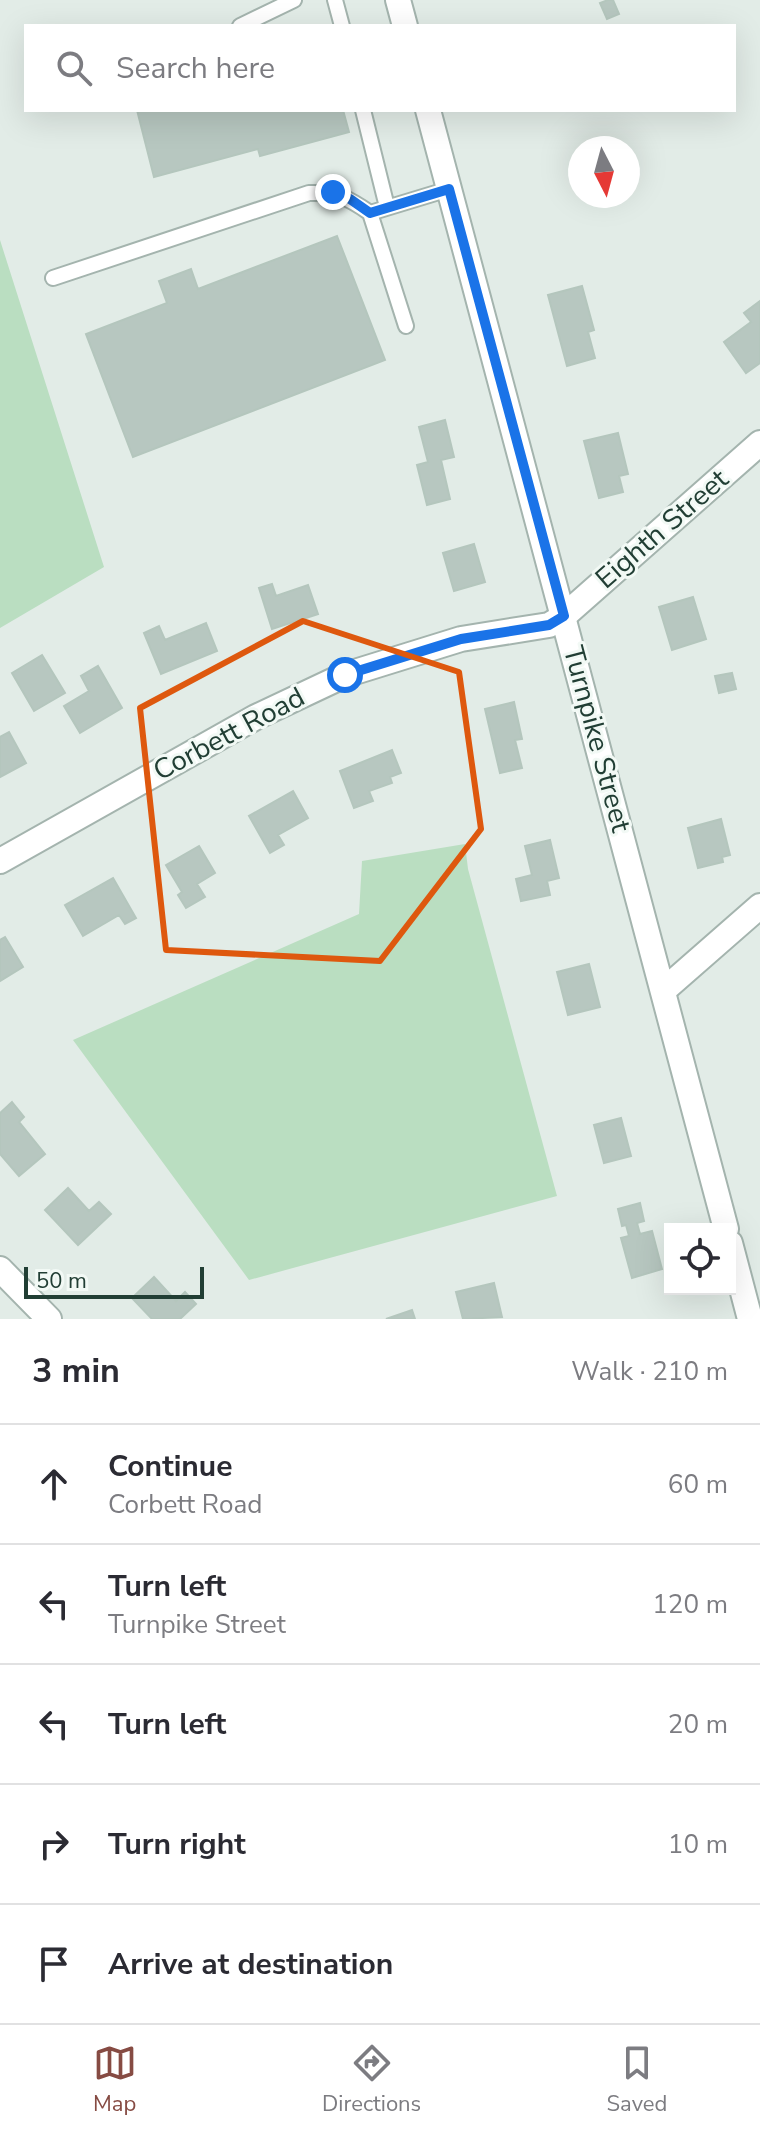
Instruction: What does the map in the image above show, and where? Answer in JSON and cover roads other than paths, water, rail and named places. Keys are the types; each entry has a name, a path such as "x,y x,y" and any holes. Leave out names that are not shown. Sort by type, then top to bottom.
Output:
{"street":[{"path":"398,0 404,24"},
{"name":"Turnpike Street","path":"429,112 724,1223"},
{"name":"Eighth Street","path":"564,616 760,443"},
{"name":"Corbett Road","path":"0,861 256,717 345,675 461,639 549,625 564,616"},
{"path":"664,990 760,906"},
{"path":"736,1266 750,1319"},
{"path":"0,1269 49,1319"}],"lane":[{"path":"244,24 294,0"},
{"path":"335,0 341,24"},
{"path":"363,112 387,207"},
{"path":"370,213 449,189"},
{"path":"53,278 309,193 333,192 370,213 406,326"}]}
